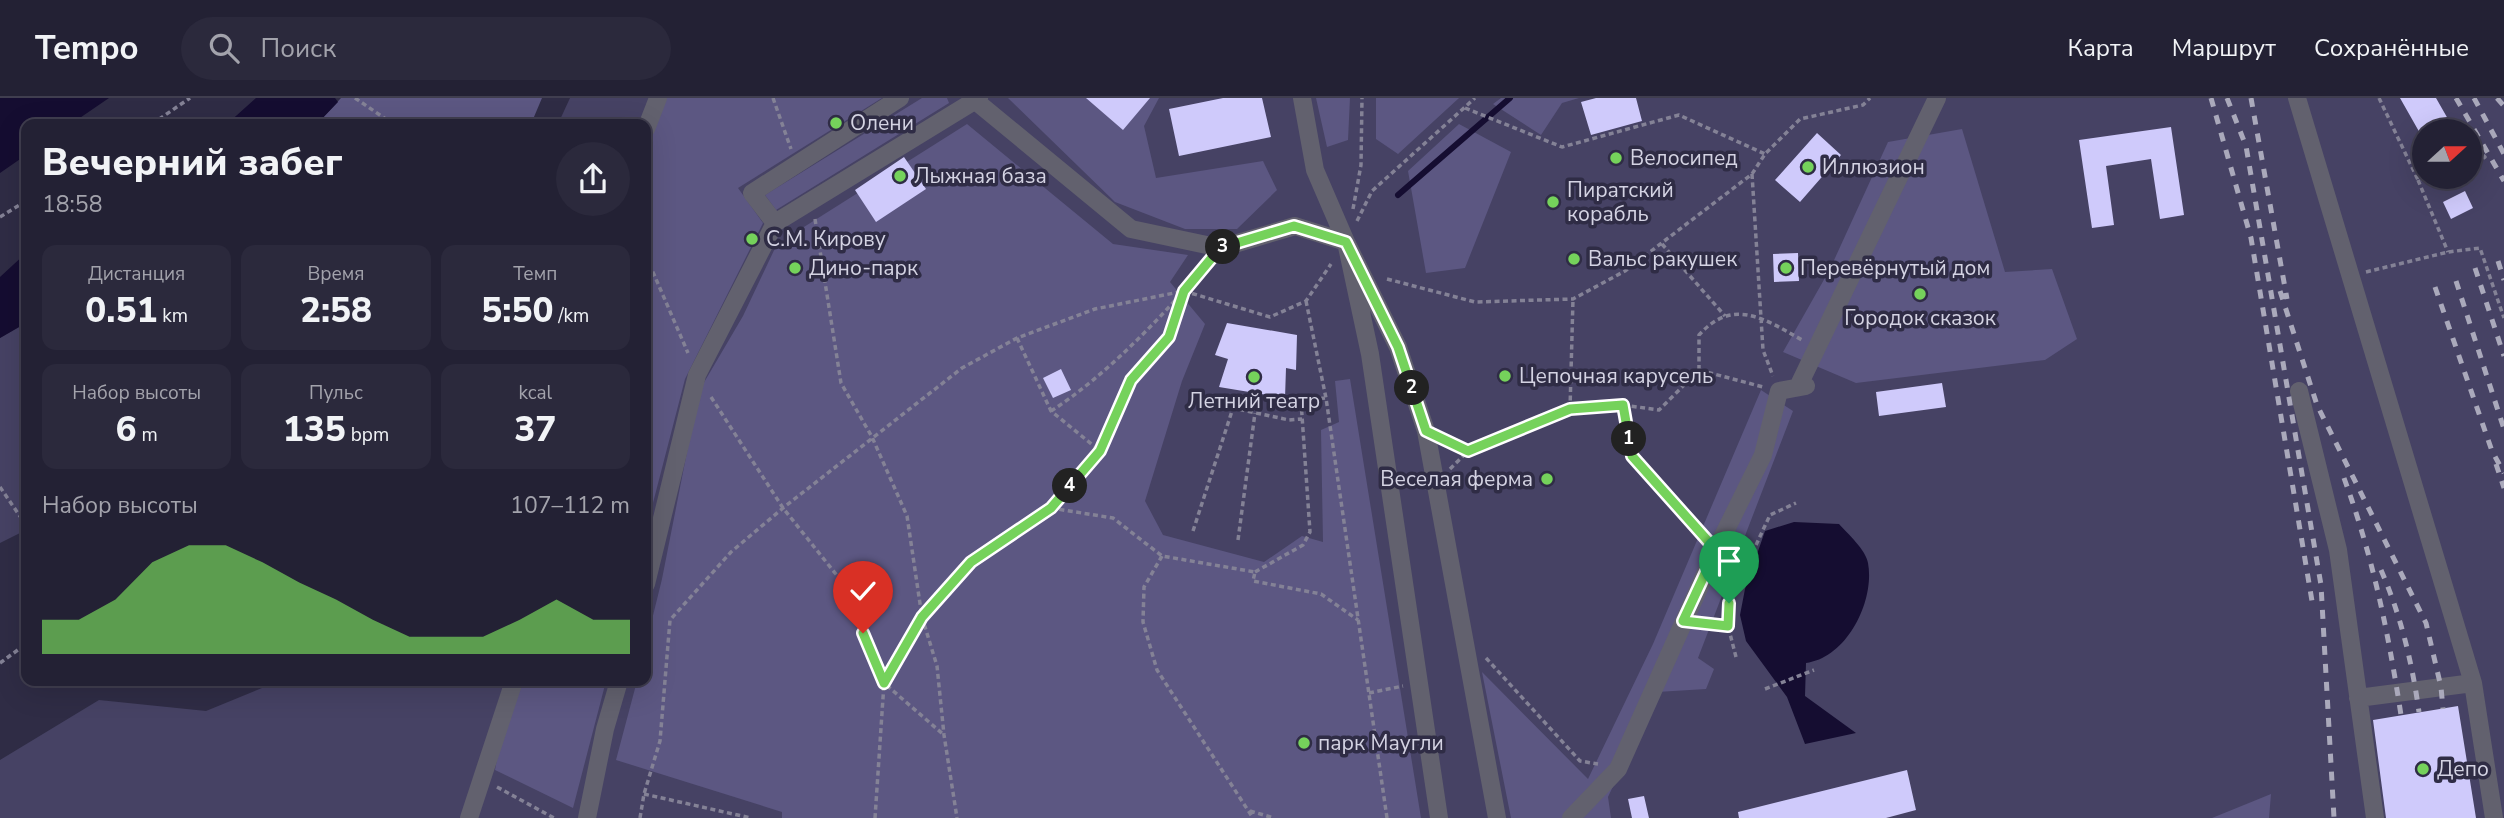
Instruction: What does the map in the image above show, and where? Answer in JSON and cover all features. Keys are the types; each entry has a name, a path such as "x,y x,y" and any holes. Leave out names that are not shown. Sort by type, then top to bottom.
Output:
{"street":[{"path":"650,119 658,98"},
{"path":"775,223 752,193 901,98"},
{"path":"1302,98 1315,170 1346,242 1398,347 1426,431 1466,636 1497,818"},
{"path":"1571,818 1618,769 1683,621 1763,455 1779,391 1802,387 1937,98"},
{"path":"2297,98 2473,683 2497,787 2494,818"},
{"path":"651,564 698,375 775,223 975,99 1131,229 1220,248 1294,226 1346,242"},
{"path":"1346,242 1370,354 1439,818"},
{"path":"2299,391 2338,550 2375,818"},
{"path":"2358,698 2473,683"},
{"path":"468,818 512,686"},
{"path":"587,818 617,686"}],"path":[{"path":"159,119 190,98"},
{"path":"355,98 386,119"},
{"path":"773,98 796,163"},
{"path":"1346,242 1361,165 1362,98"},
{"path":"640,818 644,794 660,741 670,620 732,552 783,508 962,368 1017,338 1095,309 1184,291 1270,317 1306,301 1346,242 1372,191 1475,98"},
{"path":"1387,279 1475,302 1573,299 1625,271 1752,174 1765,154 1800,119 1863,105 1870,98"},
{"path":"2379,98 2412,167"},
{"path":"1464,108 1562,147 1679,115 1765,154"},
{"path":"1752,174 1763,350 1779,391"},
{"path":"2422,189 2444,236 2448,252"},
{"path":"812,202 841,383 872,437 907,516 922,617 937,666 957,818"},
{"path":"0,217 21,204"},
{"path":"1661,243 1725,316"},
{"path":"1051,411 1082,391 1184,291 1220,248"},
{"path":"2350,276 2448,252 2480,248 2504,318"},
{"path":"884,683 922,617 971,562 1051,508 1100,451 1131,380 1169,337 1184,291"},
{"path":"1570,409 1573,299"},
{"path":"1306,301 1326,398 1387,818"},
{"path":"1426,431 1468,451 1570,409 1623,405 1659,410 1699,370 1699,335 1712,320 1732,314 1761,316 1803,341"},
{"path":"1017,338 1051,411 1100,451"},
{"path":"1699,370 1779,391"},
{"path":"1051,508 1113,518 1162,556 1255,572 1303,545 1310,532 1301,401 1326,398"},
{"path":"1623,405 1632,456 1716,550"},
{"path":"1193,531 1233,408 1289,420 1302,419"},
{"path":"1238,540 1255,413"},
{"path":"0,487 21,518"},
{"path":"1736,657 1728,626 1729,603 1770,515 1796,502"},
{"path":"783,508 843,583 884,683 875,818"},
{"path":"1162,556 1144,587 1143,622 1157,670 1253,818"},
{"path":"1255,572 1253,581 1321,594 1358,620"},
{"path":"1683,621 1728,626"},
{"path":"1466,636 1580,761 1618,769"},
{"path":"0,663 21,648"},
{"path":"1765,689 1814,670"},
{"path":"884,683 944,735"},
{"path":"1369,693 1404,685"},
{"path":"480,778 554,818"},
{"path":"644,794 751,818"},
{"path":"1250,811 1273,818"}],"shaded area":[{"path":"0,98 109,98 78,119 21,119 21,158 0,173"},
{"path":"256,98 335,98 338,102 322,119 233,119"},
{"path":"341,98 542,98 533,119 322,119"},
{"path":"570,98 2504,98 2504,818 0,818 0,760 99,700 206,711 267,686 651,686 651,119 560,119"},
{"path":"664,98 882,98 738,188 763,223 685,379 651,511 651,131"},
{"path":"922,98 947,98 949,103 776,210 765,195"},
{"path":"1008,98 1159,98 1144,126 1156,178 1263,161 1277,190 1237,229 1185,229 1115,202"},
{"path":"1316,98 1350,98 1348,140 1327,147"},
{"path":"1376,98 1459,98 1398,154 1376,139"},
{"path":"1501,98 1579,98 1562,103 1541,135 1493,104"},
{"path":"967,124 1113,244 1188,255 1170,282 1205,324 1182,381 1145,501 1163,535 1264,562 1302,536 1323,542 1321,430 1339,422 1335,381 1350,379 1421,818 782,818 782,812 616,760 636,686 651,686 651,624 699,391 743,316 777,244"},
{"path":"1459,124 1511,152 1465,268 1426,273 1408,171"},
{"path":"1962,129 2005,272 2052,269 2077,339 2045,360 1856,383 1783,352 1830,269 1888,142"},
{"path":"21,258 21,326 0,338 0,277"},
{"path":"21,326 21,532 0,543 0,338"},
{"path":"1761,390 1793,411 1698,658 1714,669 1706,689 1657,692 1608,797 1611,818 1511,818 1482,672 1588,779 1653,644"},
{"path":"1794,522 1839,524 1867,558 1869,578 1862,610 1845,639 1834,651 1821,659 1806,663 1805,696 1856,733 1805,744 1787,697 1746,641 1740,615 1745,589 1765,531"},
{"path":"510,686 605,686 573,808 495,770"},
{"path":"2271,794 2269,818 2212,818"}],"building":[{"path":"1086,98 1150,98 1123,130"},
{"path":"1223,98 1262,98 1271,137 1179,156 1169,109"},
{"path":"1596,98 1636,98 1642,121 1591,135 1581,102"},
{"path":"2400,98 2436,98 2448,119 2412,119"},
{"path":"2171,127 2184,215 2160,219 2151,159 2106,166 2114,225 2092,228 2079,140"},
{"name":"Иллюзион","path":"1817,133 1841,155 1800,202 1775,180"},
{"path":"904,157 926,189 876,222 855,190"},
{"path":"2465,191 2473,208 2451,219 2443,202"},
{"name":"Перевёрнутый дом","path":"1798,253 1799,281 1774,282 1773,254"},
{"name":"Летний театр","path":"1227,323 1297,335 1296,370 1286,368 1285,398 1219,387 1228,359 1215,355"},
{"path":"1061,369 1071,390 1053,398 1043,378"},
{"path":"1942,383 1946,407 1879,416 1876,392"},
{"name":"Депо","path":"2458,706 2476,818 2386,818 2373,720"},
{"path":"1907,770 1916,810 1886,818 1739,818 1738,812"},
{"path":"1644,796 1649,818 1632,818 1628,799"}],"waterway":[{"path":"1398,195 1510,98"}],"railway":[{"path":"2211,98 2251,238 2313,607"},
{"path":"2227,98 2246,146 2321,585 2334,818"},
{"path":"2251,98 2287,299"},
{"path":"2456,98 2504,181"},
{"path":"2474,98 2504,154"},
{"path":"2497,98 2504,106"},
{"path":"2498,261 2504,280"},
{"path":"2475,268 2504,356"},
{"path":"2456,281 2504,429"},
{"path":"2435,287 2492,451 2504,473"},
{"path":"2280,291 2317,405 2426,623 2441,687 2443,709"},
{"path":"2496,464 2504,488"},
{"path":"2344,478 2379,595 2401,715"},
{"path":"2381,570 2405,639 2419,712"}],"place":[{"name":"Олени","path":"836,123"},
{"name":"Велосипед","path":"1616,158"},
{"name":"Иллюзион","path":"1808,167"},
{"name":"Лыжная база","path":"900,176"},
{"name":"Пиратский корабль","path":"1553,202"},
{"name":"С.М. Кирову","path":"752,239"},
{"name":"Вальс ракушек","path":"1574,259"},
{"name":"Дино-парк","path":"795,268"},
{"name":"Перевёрнутый дом","path":"1786,268"},
{"name":"Городок сказок","path":"1920,294"},
{"name":"Цепочная карусель","path":"1505,376"},
{"name":"Летний театр","path":"1254,377"},
{"name":"Веселая ферма","path":"1547,479"},
{"name":"парк Маугли","path":"1304,743"},
{"name":"Депо","path":"2423,769"}],"route":[{"path":"863,633 884,683 922,617 971,562 1051,508 1100,451 1131,380 1169,337 1184,291 1220,248 1294,226 1346,242 1398,347 1426,431 1468,451 1570,409 1623,405 1632,456 1716,550 1683,621 1728,626 1729,603"}]}
